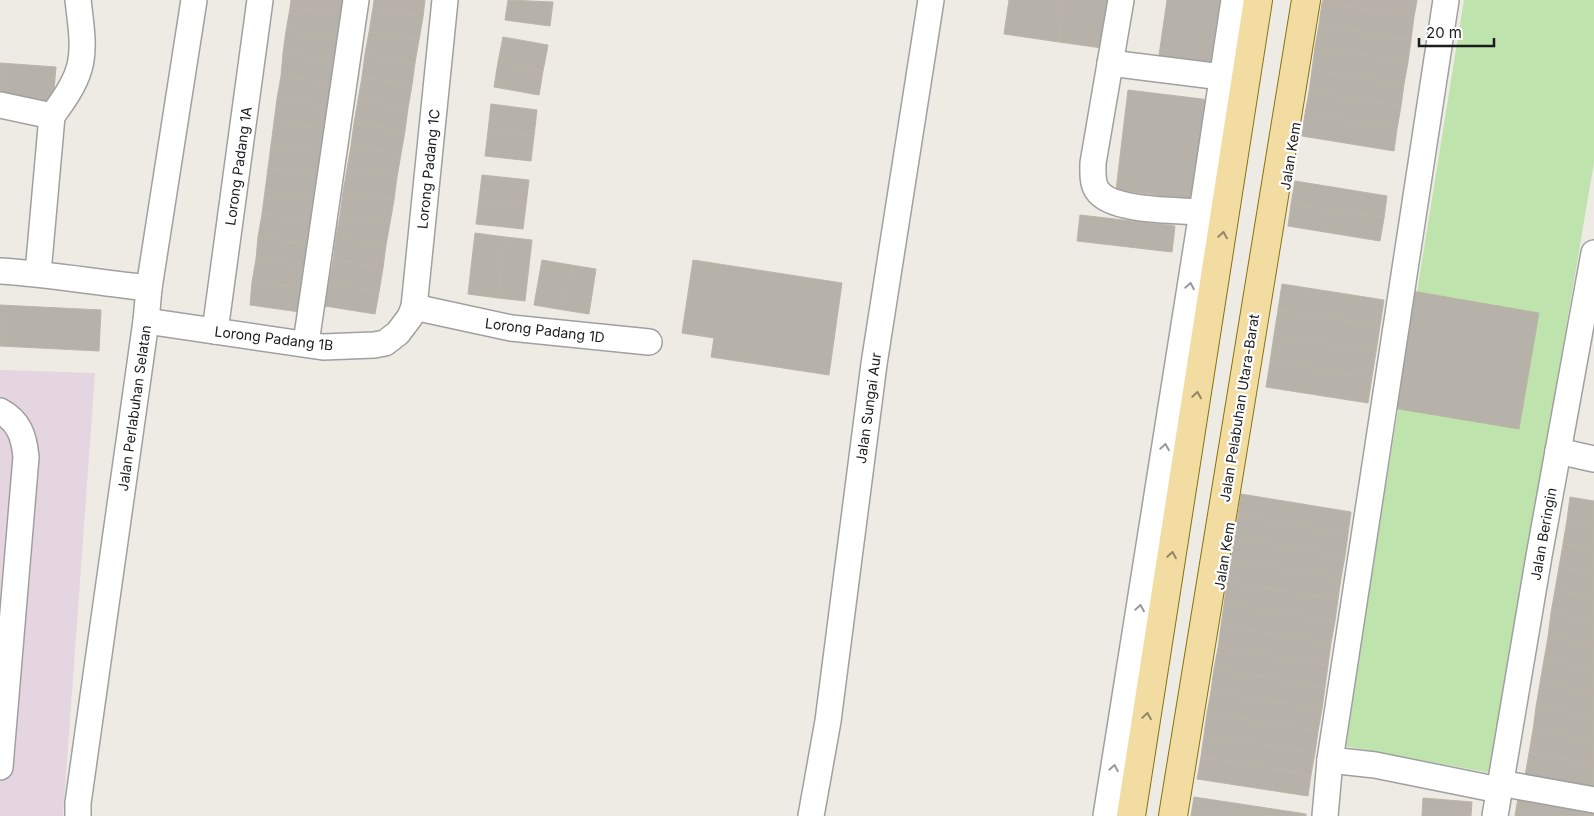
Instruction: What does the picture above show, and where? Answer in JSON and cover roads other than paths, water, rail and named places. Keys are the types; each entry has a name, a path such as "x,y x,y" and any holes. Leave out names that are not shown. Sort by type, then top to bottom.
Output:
{"main road":[{"path":"1131,816 1258,0"},
{"name":"Jalan Pelabuhan Utara-Barat","path":"1173,816 1306,0"}],"street":[{"path":"38,273 52,116 70,93 81,68 84,46 78,0"},
{"name":"Jalan Perlabuhan Selatan","path":"78,816 78,803 146,321 149,288 194,0"},
{"name":"Lorong Padang 1A","path":"215,331 260,0"},
{"path":"306,343 356,0"},
{"name":"Lorong Padang 1C","path":"398,333 410,317 414,307 445,0"},
{"name":"Jalan Sungai Aur","path":"811,816 828,721 874,364 931,0"},
{"path":"1121,0 1093,163 1093,177 1096,190 1110,201 1128,206 1202,212"},
{"path":"1106,816 1234,0"},
{"name":"Jalan Kem","path":"1185,816 1229,520 1281,220 1314,0"},
{"path":"1325,816 1330,760 1446,0"},
{"path":"1110,63 1222,77"},
{"path":"0,105 52,116"},
{"name":"Jalan Beringin","path":"1494,816 1594,253"},
{"path":"0,271 38,273 85,282 149,288"},
{"name":"Lorong Padang 1D","path":"414,307 511,328 648,342"},
{"name":"Lorong Padang 1B","path":"146,321 323,347 385,343 398,333"},
{"path":"0,411 10,417 19,428 24,440 26,457 0,767"},
{"path":"1558,450 1594,459"},
{"path":"1330,760 1375,765 1594,800"}]}
